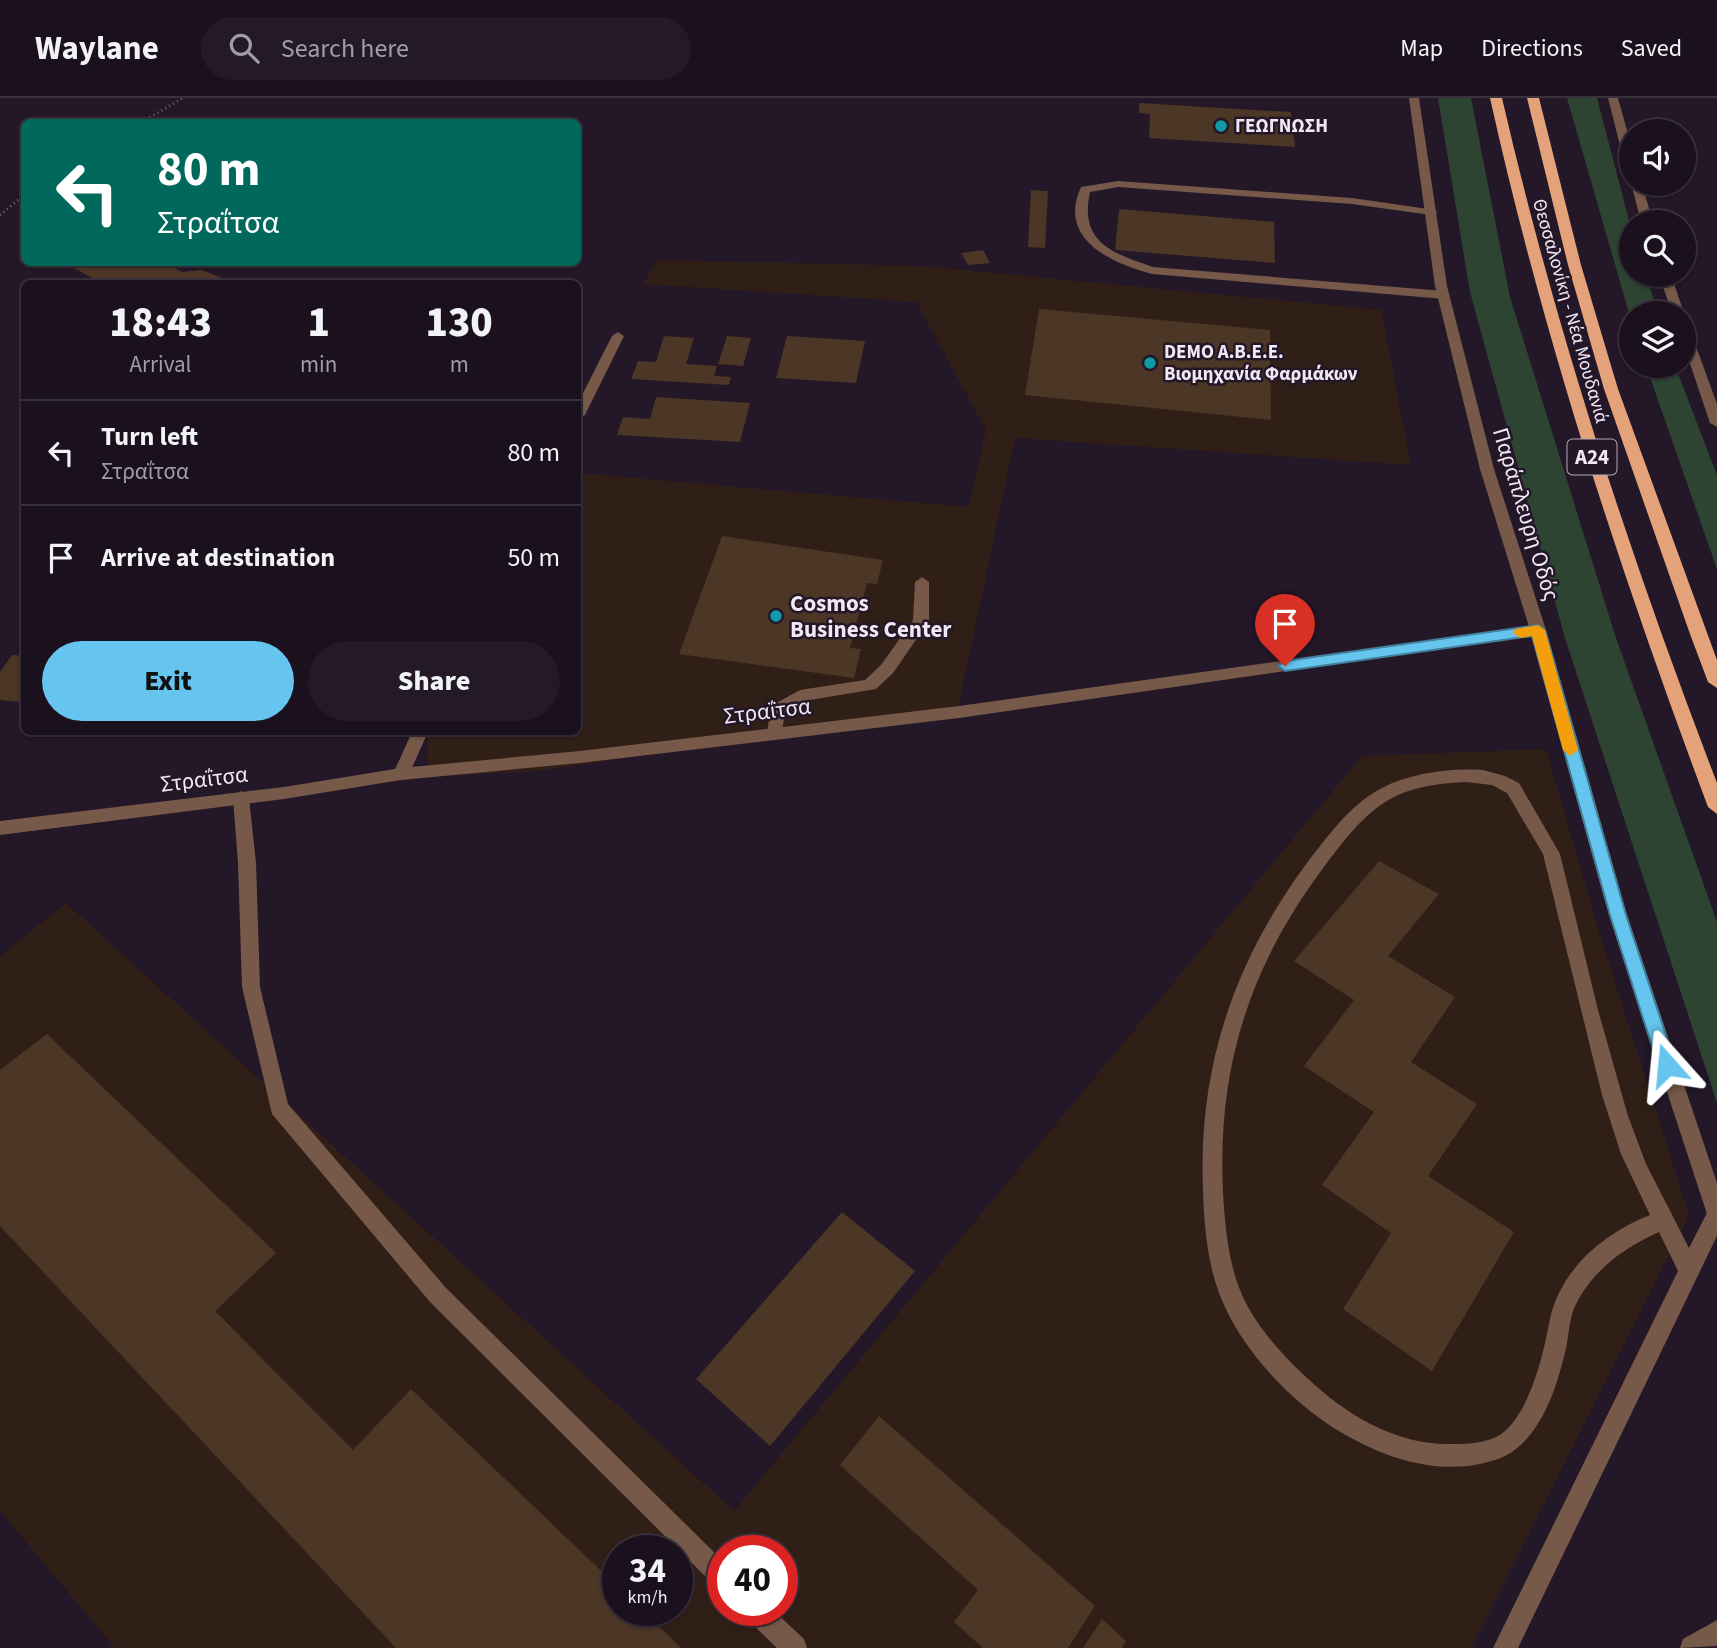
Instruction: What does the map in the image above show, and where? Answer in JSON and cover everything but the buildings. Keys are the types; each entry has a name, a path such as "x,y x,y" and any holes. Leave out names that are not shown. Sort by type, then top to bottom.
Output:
{"highway":[{"name":"Θεσσαλονίκη - Νέα Μουδανιά","path":"1496,98 1524,224 1562,361 1621,548 1717,807"},
{"name":"Θεσσαλονίκη - Νέα Μουδανιά","path":"1533,98 1580,289 1615,401 1665,549 1717,682"}],"street":[{"name":"Παράπλευρη Οδός","path":"1414,98 1444,295 1487,469 1538,630 1618,915 1717,1214"},
{"path":"1613,98 1619,120"},
{"path":"1430,212 1352,201 1118,184 1086,189 1079,215 1087,234 1097,246 1114,258 1152,270 1444,295"},
{"path":"581,409 618,337"},
{"path":"1696,364 1717,423"},
{"path":"775,733 777,710 800,696 870,685 887,669 920,621 922,582"},
{"name":"Στραΐτσα","path":"0,828 241,798 401,774 580,757 973,710 1538,630"},
{"path":"401,774 420,735"},
{"path":"1665,1219 1617,1241 1583,1276 1566,1300 1545,1381 1524,1422 1507,1444 1492,1449 1461,1456 1399,1449 1360,1431 1331,1414 1292,1380 1259,1338 1230,1294 1219,1249 1214,1125 1222,1057 1245,988 1295,894 1322,856 1381,796 1407,784 1458,776 1491,778 1513,788 1553,858 1592,1024 1626,1141 1665,1219 1689,1270"},
{"path":"241,798 247,863 251,988 279,1108 438,1294 707,1562"},
{"path":"1505,1648 1717,1214"},
{"path":"772,1626 795,1648"},
{"path":"1692,1648 1717,1632"}],"path":[{"path":"147,119 183,98"},
{"path":"0,215 21,198"}],"shaded area":[{"path":"657,260 923,266 1381,310 1411,465 1015,438 958,709 538,771 468,775 427,766 428,735 581,735 581,473 969,507 986,430 916,302 643,284"},
{"path":"1546,749 1600,935 1689,1215 1471,1648 115,1648 0,1511 0,956 66,903 734,1511 1362,756"}],"green space":[{"path":"1438,98 1471,98 1510,297 1616,638 1717,922 1717,1103 1565,638 1470,292"},
{"path":"1567,98 1597,98 1619,182 1619,196 1623,196 1626,210 1619,210 1619,278"},
{"path":"1621,287 1650,287 1654,301 1626,301"},
{"path":"1650,378 1680,378 1717,475 1717,569"}],"slow traffic":[{"path":"1520,633 1538,630 1570,750"}],"place":[{"name":"ΓΕΩΓΝΩΣΗ","path":"1221,126"},
{"name":"DEMO A.B.E.E. Βιομηχανία Φαρμάκων","path":"1150,363"},
{"name":"Cosmos Business Center","path":"776,616"}],"route":[{"path":"1285,666 1538,630 1618,915 1667,1065"}]}
